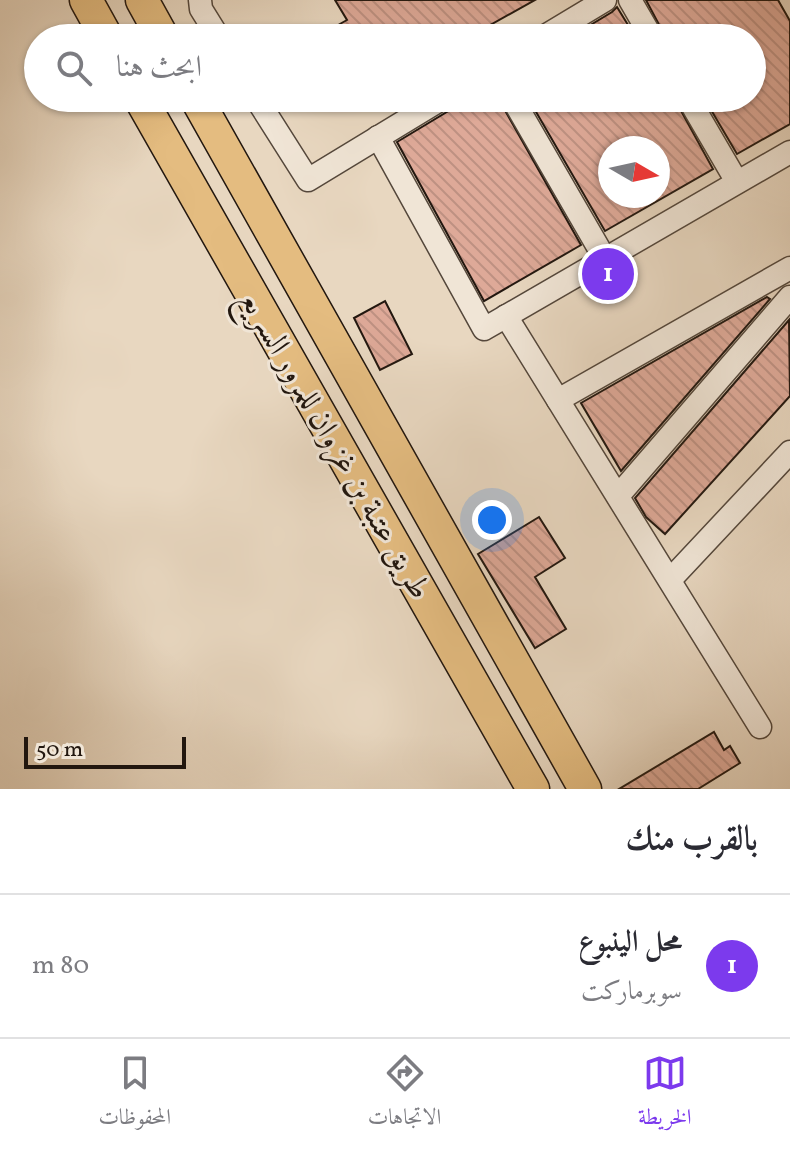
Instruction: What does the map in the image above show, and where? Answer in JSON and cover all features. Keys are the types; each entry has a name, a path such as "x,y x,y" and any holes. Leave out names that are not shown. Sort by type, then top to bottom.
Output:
{"highway":[{"path":"86,0 99,24"},
{"path":"142,0 155,24"},
{"name":"طريق عتبة بن غزوان للمرور السريع","path":"148,112 533,789"},
{"name":"طريق عتبة بن غزوان للمرور السريع","path":"204,112 585,789"}],"street":[{"path":"200,0 201,9 210,24"},
{"path":"565,24 605,0"},
{"path":"630,0 644,24"},
{"path":"265,112 308,180 420,112"},
{"path":"520,112 605,259"},
{"path":"696,112 737,182"},
{"path":"378,137 484,329 790,152"},
{"path":"558,400 790,268"},
{"path":"618,496 790,297"},
{"path":"506,316 760,727"},
{"path":"670,580 790,452"}],"building":[{"path":"335,0 535,0 492,24 340,24 347,20"},
{"path":"646,0 778,0 790,21 790,124 737,154 712,112 766,112 766,24 659,24"},
{"path":"617,7 627,24 592,24"},
{"path":"447,112 506,112 581,245 484,301 397,142"},
{"path":"536,112 682,112 713,169 670,194 670,136 598,136 598,208 645,208 605,231"},
{"path":"767,297 770,299 621,471 581,403"},
{"path":"385,301 412,354 380,370 354,318"},
{"path":"789,320 790,396 665,534 646,517 635,498"},
{"path":"539,517 565,558 535,577 566,629 535,648 478,554"},
{"path":"714,732 724,750 730,746 740,763 698,789 619,789"}],"place":[{"name":"محل الينبوع","path":"608,274"}]}
